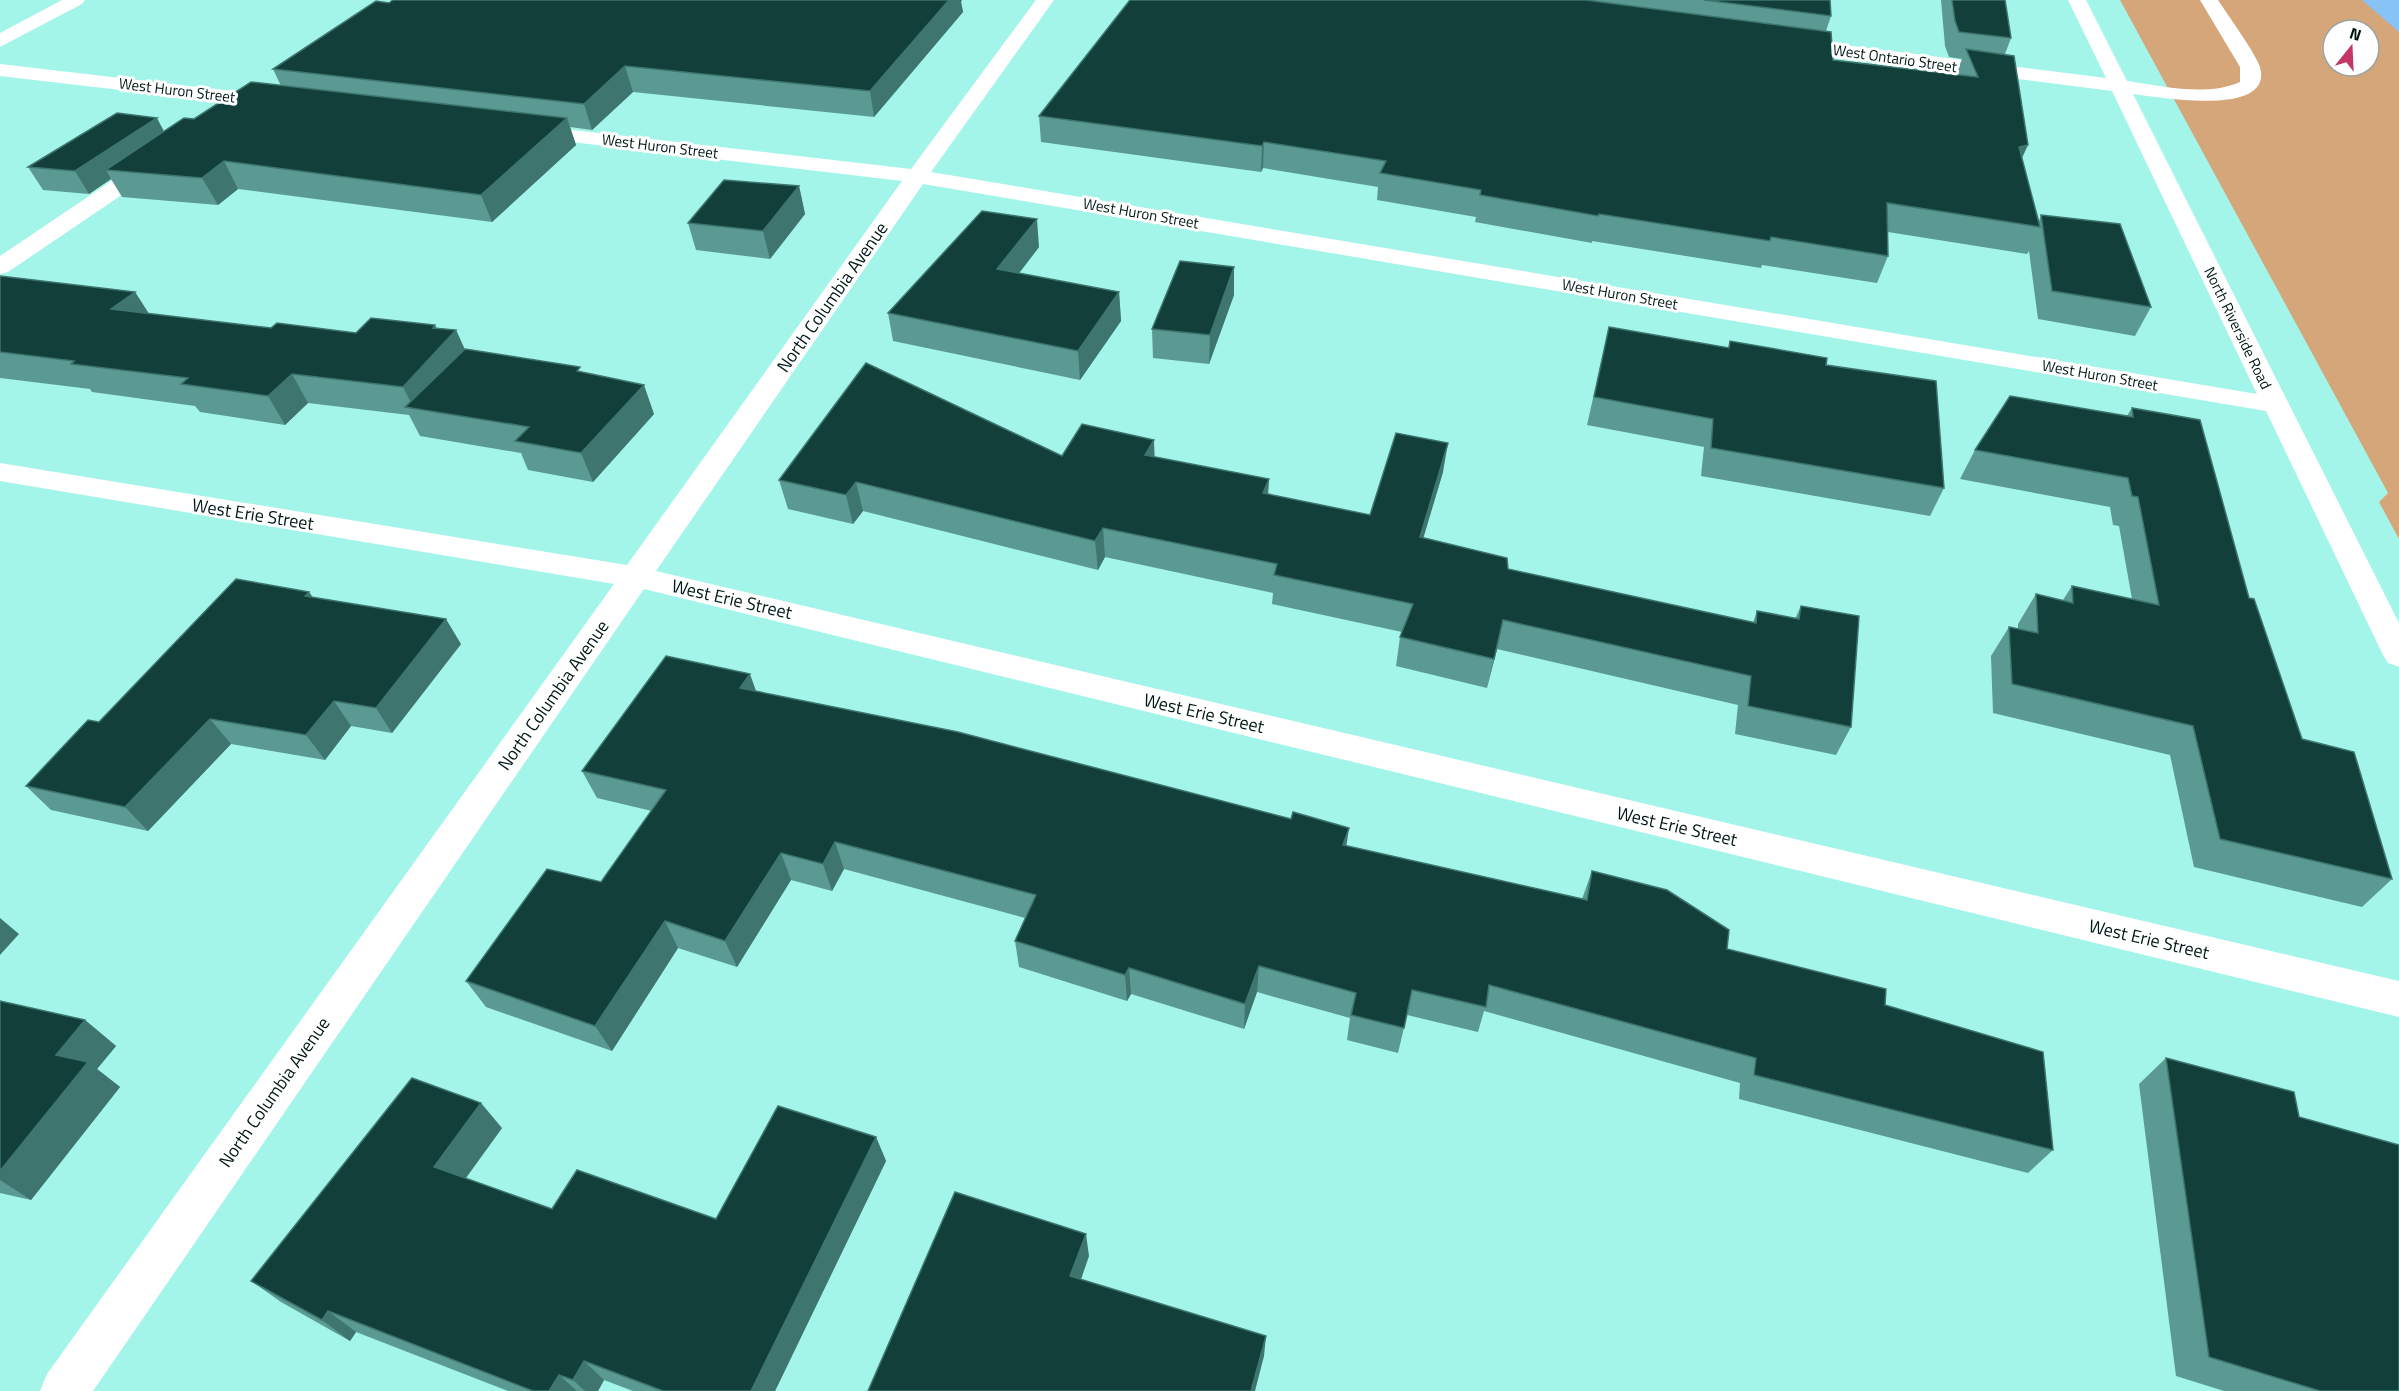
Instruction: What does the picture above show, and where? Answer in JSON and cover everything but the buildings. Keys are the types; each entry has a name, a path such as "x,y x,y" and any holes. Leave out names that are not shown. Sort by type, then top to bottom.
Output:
{"street":[{"path":"0,41 76,0"},
{"name":"North Columbia Avenue","path":"64,1391 917,176 1045,0"},
{"name":"North Riverside Road","path":"2077,0 2399,655"},
{"name":"West Ontario Street","path":"1776,43 2120,88 2188,95 2230,94 2250,85 2250,68 2209,0"},
{"name":"West Huron Street","path":"0,70 295,104"},
{"path":"220,118 272,83"},
{"name":"West Huron Street","path":"507,128 917,176 2276,405"},
{"path":"0,267 172,150"},
{"name":"West Erie Street","path":"0,472 636,577 2399,999"}],"shaded area":[{"path":"2120,0 2399,0 2399,539 2379,502 2388,493"}],"water":[{"path":"2362,0 2399,0 2399,32"}]}
